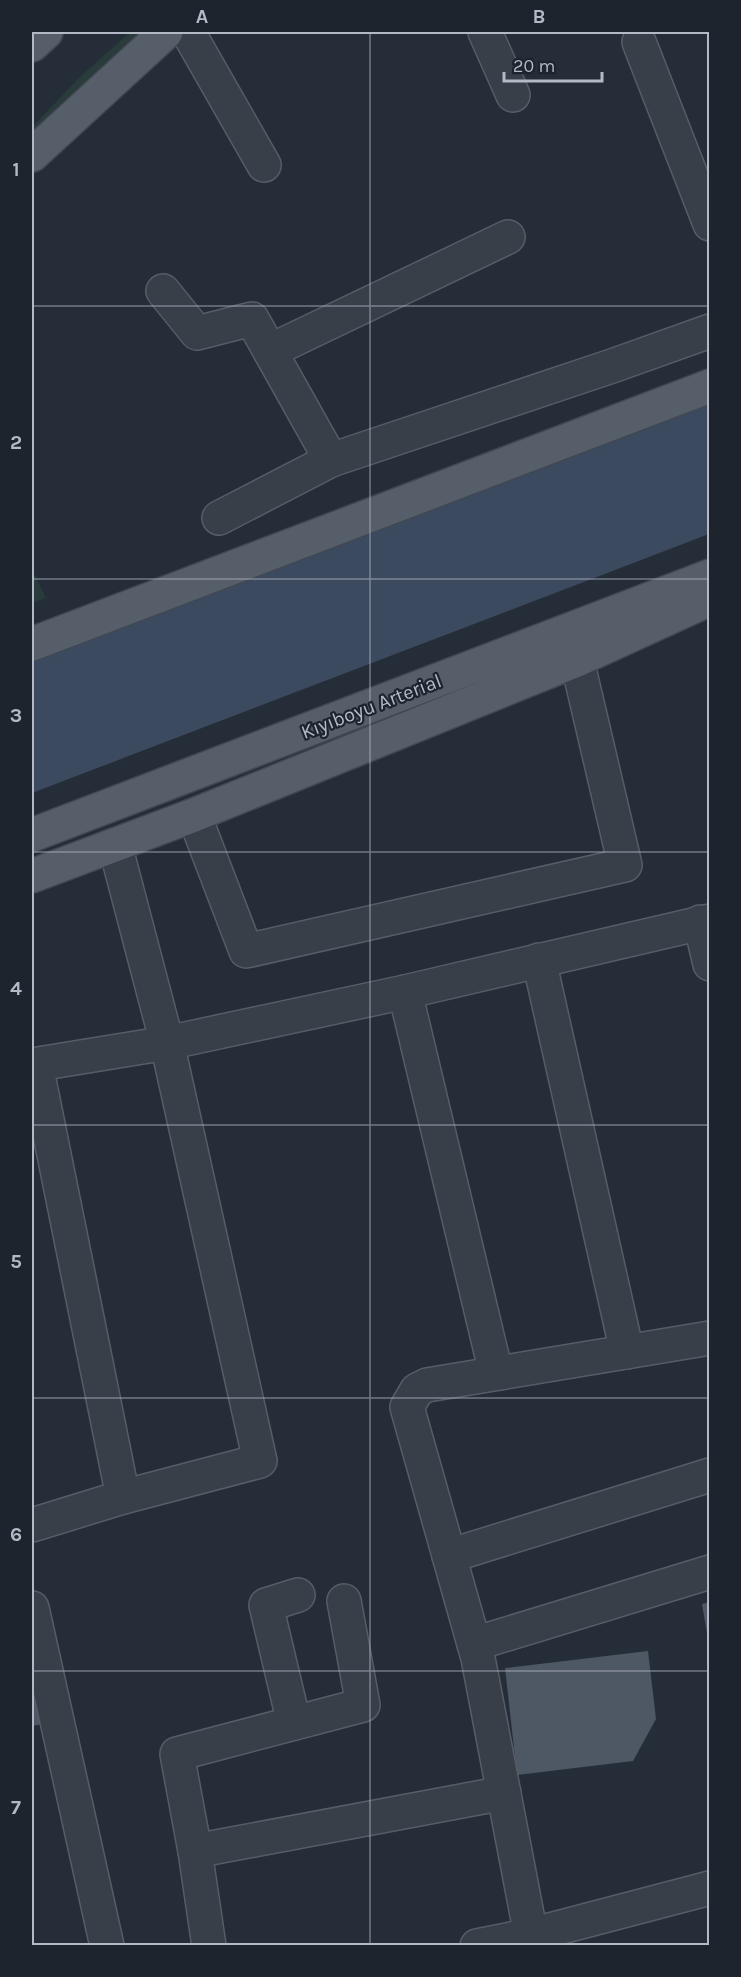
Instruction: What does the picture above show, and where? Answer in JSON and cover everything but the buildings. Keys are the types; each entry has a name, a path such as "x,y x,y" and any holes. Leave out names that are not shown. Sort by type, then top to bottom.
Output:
{"main road":[{"path":"32,45 46,32"},
{"path":"32,155 166,32"},
{"path":"32,644 710,386"},
{"name":"Kıyıboyu Arterial","path":"32,835 710,576"},
{"path":"32,876 194,815 577,660 710,599"}],"street":[{"path":"188,32 264,165"},
{"path":"484,32 513,95"},
{"path":"639,42 710,224"},
{"path":"270,351 508,237"},
{"path":"163,291 197,333 252,319 331,460"},
{"path":"219,518 331,460 710,331"},
{"path":"194,815 246,951 625,865 577,660"},
{"path":"32,1525 123,1497 260,1461 166,1043 115,845"},
{"path":"123,1497 34,1065 166,1043 405,992 705,922 710,964"},
{"path":"539,960 627,1352"},
{"path":"405,992 496,1373"},
{"path":"532,1940 478,1658 407,1407 417,1390 427,1385 710,1338"},
{"path":"449,1556 710,1475"},
{"path":"474,1644 710,1572"},
{"path":"294,1723 266,1605 298,1595"},
{"path":"209,1946 195,1851 177,1754 363,1705 344,1601"},
{"path":"32,1608 107,1946"},
{"path":"195,1851 504,1793"},
{"path":"477,1946 532,1940 707,1897"}],"shaded area":[{"path":"130,32 149,32 32,141 32,127 81,76"},
{"path":"32,569 46,598 32,603"}],"water":[{"path":"709,402 709,534 32,793 32,661 401,522"}]}
